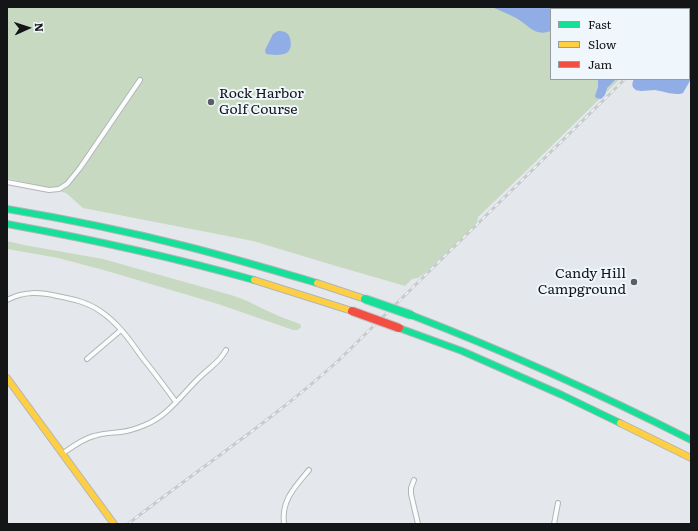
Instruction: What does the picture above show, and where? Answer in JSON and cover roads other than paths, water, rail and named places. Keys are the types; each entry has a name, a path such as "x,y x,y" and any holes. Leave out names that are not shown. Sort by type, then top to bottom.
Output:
{"main road":[{"path":"7,209 88,224 181,245 273,270 365,299 411,315 553,373 691,440"},
{"path":"7,224 98,241 210,268 297,293 352,311 462,351 562,395 691,458"},
{"path":"7,378 114,524"}],"street":[{"path":"7,182 49,190 59,189 67,184 80,168 140,80"},
{"path":"7,300 13,296 21,294 38,293 82,302 101,311 111,319 129,339 176,402"},
{"path":"87,359 121,330"},
{"path":"62,454 77,443 94,436 121,432 145,425 160,417 199,377 219,360 226,350"},
{"path":"284,524 284,512 287,499 309,470"},
{"path":"414,480 411,488 411,494 418,524"},
{"path":"554,524 558,504"}],"water":[{"path":"492,7 558,8 550,8 550,31 536,31 513,17"},
{"path":"691,21 691,79 683,93 673,94 655,90 639,91 634,89 632,85 634,80 690,80"},
{"path":"278,31 289,35 291,44 290,50 283,54 266,54 265,50 273,34"},
{"path":"598,80 615,80 607,88 605,95 601,99 596,98 595,96 598,87"}],"railway":[{"path":"128,524 262,424 339,360 624,80"}],"place":[{"name":"Rock Harbor Golf Course","path":"211,102"},
{"name":"Candy Hill Campground","path":"634,282"}]}
